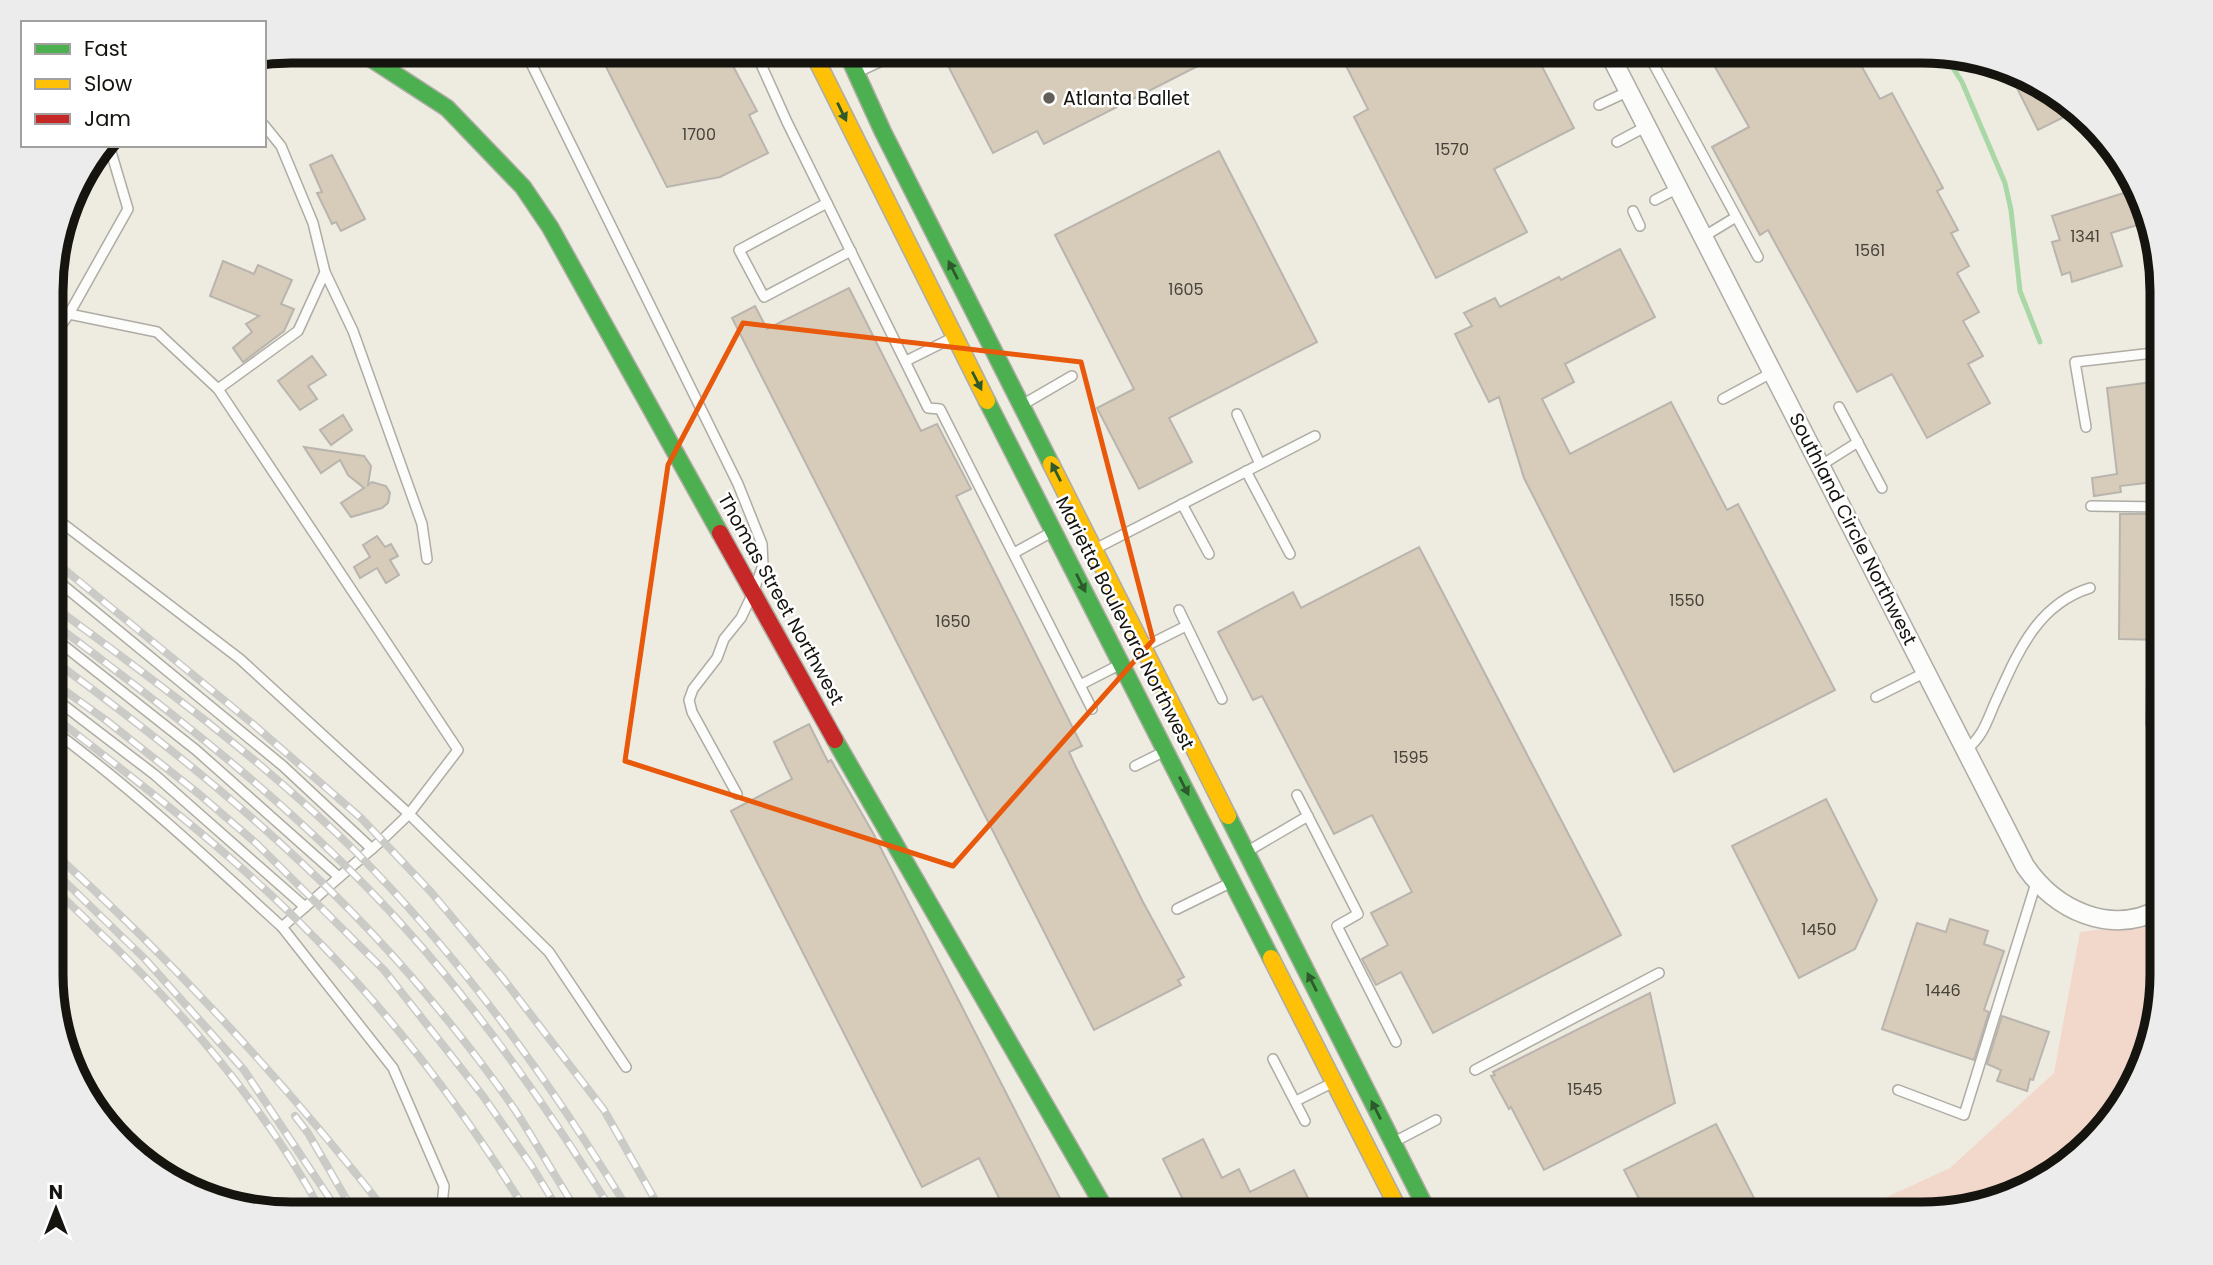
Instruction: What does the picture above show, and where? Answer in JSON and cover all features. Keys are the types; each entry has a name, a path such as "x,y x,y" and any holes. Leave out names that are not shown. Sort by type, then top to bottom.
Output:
{"main road":[{"name":"Thomas Street Northwest","path":"378,63 447,108 523,187 550,227 813,701 1099,1202"},
{"name":"Marietta Boulevard Northwest","path":"818,63 1395,1202"},
{"path":"851,63 883,132 1424,1202"}],"street":[{"name":"Southland Circle Northwest","path":"1615,63 2025,866 2036,883 2061,904 2077,912 2103,919 2134,918 2150,912"}],"lane":[{"path":"531,63 738,484 762,544 763,565 753,593 741,618 724,639 717,658 693,690 689,700 692,712 737,794"},
{"path":"761,63 928,408 940,409 1092,709"},
{"path":"856,73 877,63"},
{"path":"1653,63 1758,257"},
{"path":"1599,105 1629,91"},
{"path":"1617,142 1647,126"},
{"path":"266,127 281,146 308,210 325,272 354,331 418,511 427,559"},
{"path":"63,323 128,209 111,152"},
{"path":"1654,200 1678,188"},
{"path":"827,203 739,250 764,297 851,251"},
{"path":"1633,211 1640,226"},
{"path":"1703,237 1736,217"},
{"path":"218,389 298,331 325,272"},
{"path":"63,310 69,314 157,332 218,389 458,750 409,814 282,928"},
{"path":"906,361 955,337"},
{"path":"2086,427 2076,362 2150,353"},
{"path":"1723,399 1773,372"},
{"path":"1022,405 1072,376"},
{"path":"1839,407 1882,488"},
{"path":"1237,414 1260,464"},
{"path":"1096,549 1315,436"},
{"path":"1820,466 1858,442"},
{"path":"1246,471 1290,554"},
{"path":"1182,505 1209,554"},
{"path":"2091,506 2150,507"},
{"path":"63,524 240,659 409,814 549,952 626,1067"},
{"path":"1014,553 1054,531"},
{"path":"63,586 283,766 372,849"},
{"path":"1966,750 1979,739 2017,655 2034,627 2074,593 2090,588"},
{"path":"1179,610 1222,699"},
{"path":"1144,647 1186,626"},
{"path":"63,645 196,750 340,877"},
{"path":"1080,685 1122,663"},
{"path":"1876,697 1926,672"},
{"path":"63,706 155,775 305,907"},
{"path":"63,738 197,848 282,928 393,1068 444,1186 442,1202"},
{"path":"1135,766 1166,750"},
{"path":"1297,795 1358,914 1337,926 1396,1042"},
{"path":"1247,852 1308,816"},
{"path":"1177,909 1233,882"},
{"path":"1898,1090 1964,1115 2036,883"},
{"path":"1475,1070 1659,973"},
{"path":"1273,1059 1306,1121"},
{"path":"1296,1101 1334,1082"},
{"path":"1393,1142 1436,1120"}],"highlighted area":[{"path":"743,323 1081,362 1153,640 953,866 625,761 668,465"}],"shaded area":[{"path":"2150,923 2150,989 2146,1019 2133,1061 2112,1101 2072,1145 2049,1164 2023,1179 1967,1198 1937,1202 1876,1202 1950,1168 2054,1073 2080,932"}],"building":[{"path":"604,63 731,63 757,111 749,115 768,153 720,177 667,187"},
{"name":"Atlanta Ballet","path":"947,63 1197,63 1198,66 1044,144 1037,131 993,153"},
{"path":"1345,63 1540,63 1574,128 1494,169 1527,232 1436,278 1354,117 1368,109"},
{"path":"1713,63 1860,63 1880,99 1892,93 1943,188 1937,191 1958,230 1951,233 1969,266 1957,273 1979,312 1963,321 1983,356 1968,364 1990,403 1927,438 1892,374 1857,392 1768,230 1760,235 1712,147 1749,127"},
{"path":"2014,83 2067,115 2038,130"},
{"path":"1219,151 1317,342 1169,418 1192,462 1139,489 1097,408 1134,389 1055,235"},
{"path":"332,155 365,219 341,231 336,222 332,224 317,193 322,192 310,165"},
{"path":"2127,192 2140,224 2111,233 2122,266 2072,282 2070,272 2062,275 2052,242 2060,240 2052,216"},
{"path":"1620,249 1655,317 1565,364 1574,382 1542,399 1570,454 1671,402 1727,510 1738,504 1835,690 1674,772 1524,478 1499,397 1489,402 1455,334 1472,326 1464,313 1495,298 1500,307 1559,277 1561,280"},
{"path":"223,261 254,274 258,265 292,280 281,304 294,309 284,331 243,362 233,348 252,332 246,324 259,316 210,296"},
{"path":"849,288 921,431 937,424 971,489 956,496 1082,746 1069,752 1075,765 1143,902 1184,977 1178,980 1181,985 1094,1030 732,318 755,306 767,329"},
{"path":"312,356 326,375 308,386 317,399 300,410 278,381"},
{"path":"2150,382 2150,482 2120,486 2121,492 2094,496 2092,478 2117,474 2107,388"},
{"path":"343,415 352,430 331,445 320,430"},
{"path":"304,447 364,456 371,466 368,485 372,482 386,486 390,493 388,503 382,508 351,517 341,503 364,488 348,475 340,460 321,473"},
{"path":"2120,514 2150,514 2150,640 2119,639"},
{"path":"377,536 385,547 391,544 398,556 390,560 399,575 386,583 377,568 360,578 354,567 370,557 363,545"},
{"path":"1419,547 1621,935 1433,1033 1401,972 1376,985 1362,959 1388,945 1371,913 1412,892 1372,815 1334,834 1262,696 1253,700 1218,632 1293,592 1301,608"},
{"path":"2147,674 2150,674 2150,725 2146,725"},
{"path":"809,724 828,762 831,760 873,833 1062,1202 1001,1202 979,1158 922,1187 731,811 792,779 774,742"},
{"path":"1826,799 1877,900 1855,949 1799,978 1732,846"},
{"path":"1950,919 1988,931 1984,944 2004,951 1984,1010 1989,1012 1974,1060 1882,1029 1917,923 1946,932"},
{"path":"1650,993 1675,1103 1544,1170 1511,1107 1509,1109 1491,1076 1495,1075 1493,1072"},
{"path":"2002,1016 2049,1032 2027,1091 1997,1081 2001,1070 1987,1064"},
{"path":"1716,1124 1755,1200 1641,1202 1624,1170"},
{"path":"1203,1139 1222,1178 1239,1169 1250,1192 1294,1170 1310,1202 1184,1202 1163,1159"}],"waterway":[{"path":"1951,65 1962,82 2005,183 2011,210 2020,291 2040,342"}],"railway":[{"path":"63,568 253,724 361,818 431,892 502,977 604,1110 656,1202"},
{"path":"63,614 245,753 353,849 431,934 503,1023 569,1117 624,1202"},
{"path":"63,631 236,767 324,844 365,885 434,961 489,1031 541,1103 606,1202"},
{"path":"63,667 204,777 300,861 346,906 431,1000 485,1068 515,1110 572,1202"},
{"path":"63,689 199,794 257,844 384,970 483,1096 554,1202"},
{"path":"63,724 223,852 319,942 377,1005 431,1072 457,1106 520,1202"},
{"path":"63,861 142,937 228,1026 378,1202"},
{"path":"63,880 145,959 244,1070 332,1202"},
{"path":"63,898 145,977 202,1040 255,1106 316,1202"},
{"path":"295,1116 308,1133 348,1202"}],"traffic: fast":[{"path":"378,63 447,108 523,187 550,227 720,533"},
{"path":"851,63 883,132 1051,464"},
{"path":"987,401 1271,958"},
{"path":"835,740 1101,1202"},
{"path":"1228,816 1423,1202"}],"traffic: slow":[{"path":"818,63 987,401"},
{"path":"1051,464 1228,816"},
{"path":"1271,958 1395,1202"}],"traffic: jam":[{"path":"720,533 835,740"}],"place":[{"name":"Atlanta Ballet","path":"1049,98"}]}
